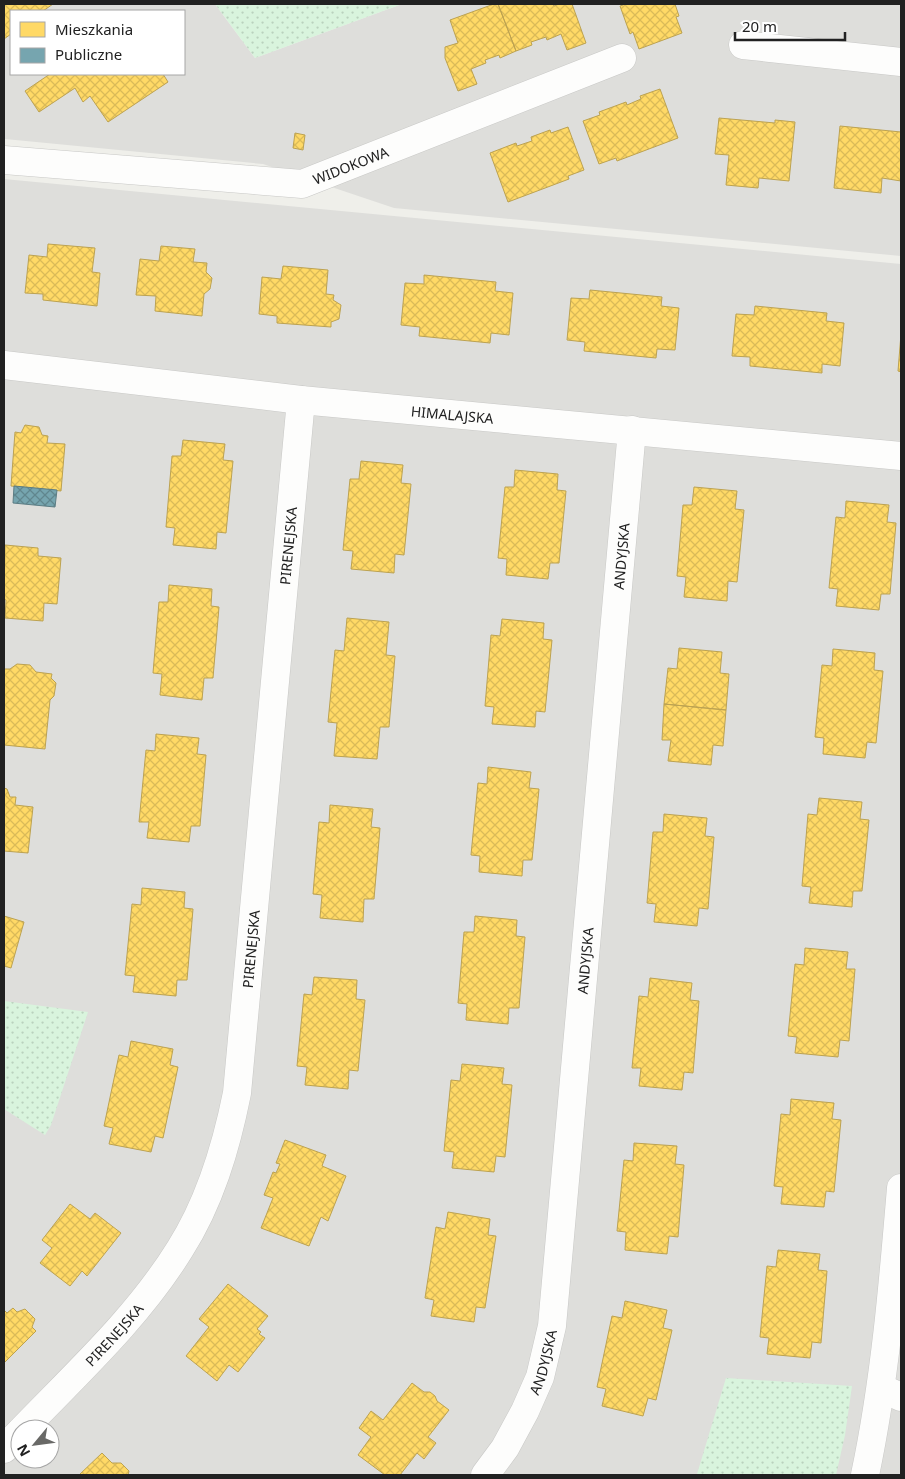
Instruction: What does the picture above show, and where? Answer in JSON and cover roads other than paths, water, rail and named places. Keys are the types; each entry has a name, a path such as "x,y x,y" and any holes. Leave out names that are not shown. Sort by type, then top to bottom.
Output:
{"street":[{"path":"743,45 901,62"},
{"name":"WIDOKOWA","path":"4,160 302,184 622,58"},
{"name":"HIMALAJSKA","path":"4,365 301,400 901,456"},
{"name":"PIRENEJSKA","path":"33,1419 120,1330 181,1249 201,1211 216,1176 229,1132 237,1093 301,400"},
{"name":"ANDYJSKA","path":"485,1475 505,1448 525,1411 540,1377 552,1326 632,430"},
{"path":"865,1475 875,1429 891,1392 891,1306 901,1188"}]}
